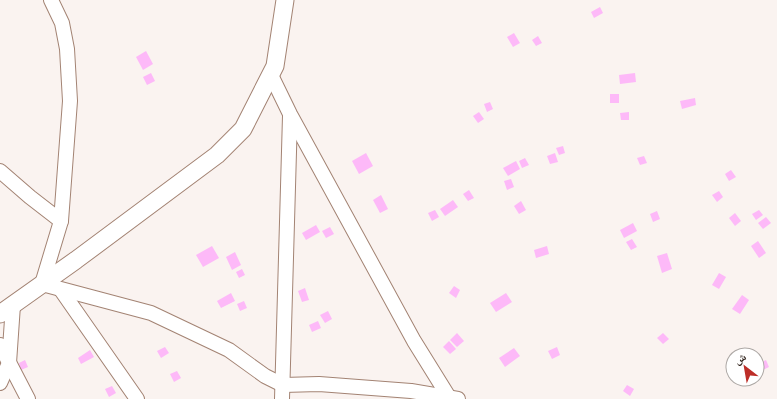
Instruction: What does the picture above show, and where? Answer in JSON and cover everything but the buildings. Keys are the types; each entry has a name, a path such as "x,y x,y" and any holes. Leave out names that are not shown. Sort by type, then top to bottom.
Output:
{"street":[{"path":"42,284 61,221 70,101 67,50 62,23 51,0"},
{"path":"0,383 9,363 7,309 76,260 217,155 243,130 275,66 285,0"},
{"path":"270,74 290,114 414,341 452,398"},
{"path":"282,392 290,114"},
{"path":"0,171 61,221"},
{"path":"42,284 151,313 229,350 265,376 282,392"},
{"path":"61,290 137,399"},
{"path":"0,345 28,399"},
{"path":"282,392 319,384 411,391 452,398"}]}
